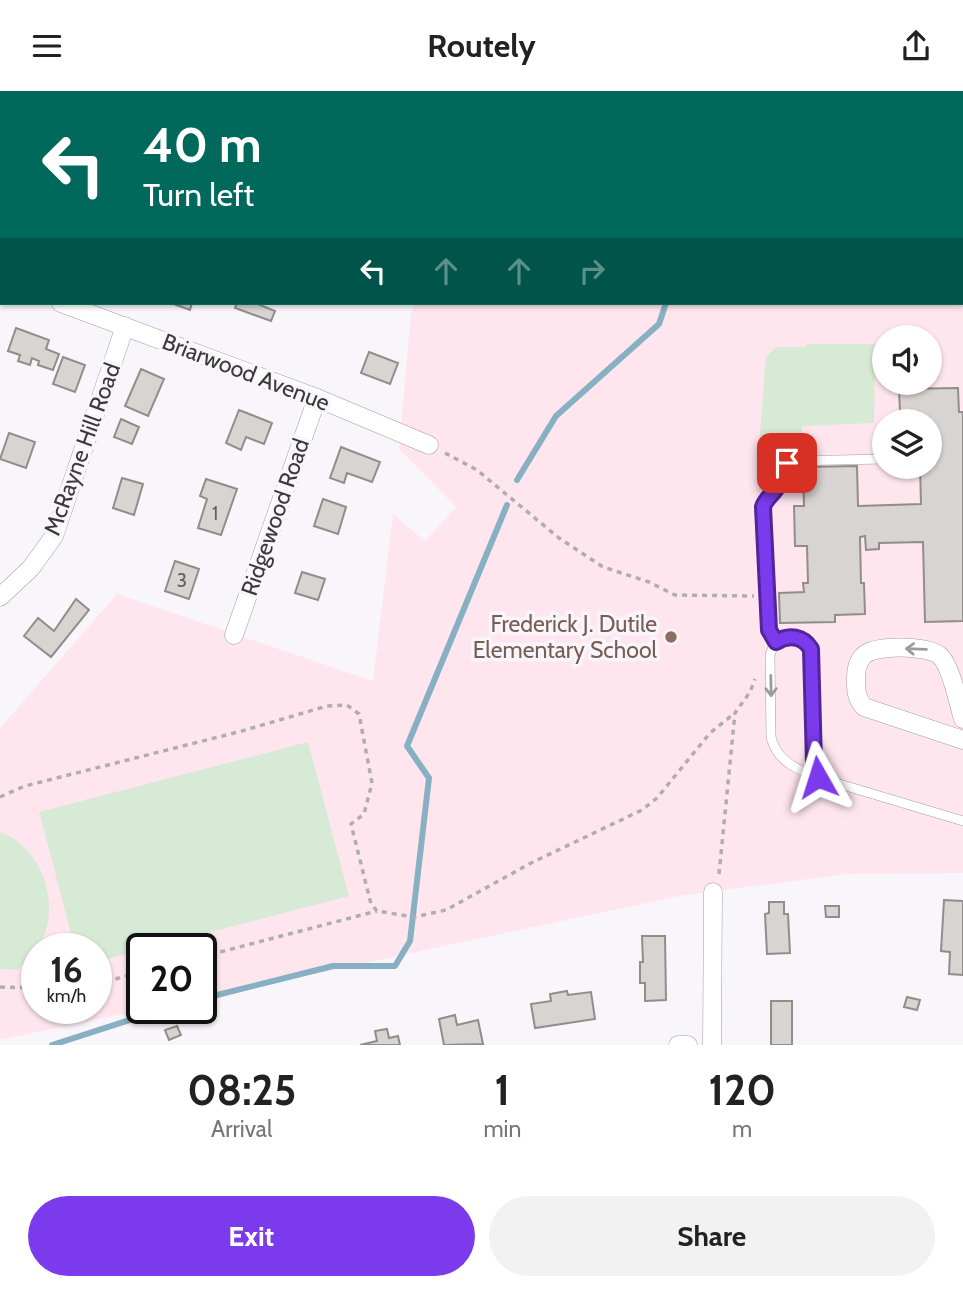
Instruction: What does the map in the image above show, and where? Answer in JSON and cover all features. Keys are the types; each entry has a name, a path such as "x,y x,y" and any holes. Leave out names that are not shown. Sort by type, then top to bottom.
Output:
{"street":[{"name":"Briarwood Avenue","path":"67,305 317,398 429,445"},
{"name":"McRayne Hill Road","path":"0,597 31,568 54,536 125,326"},
{"name":"Ridgewood Road","path":"234,635 317,398"},
{"path":"963,719 945,665 932,651 877,649 865,654 860,660 856,669 857,692 864,707 963,740"},
{"path":"712,1045 713,892"},
{"path":"678,1045 688,1045"}],"lane":[{"path":"776,642 769,630 763,507 766,498 779,485 782,467 791,461 872,459"},
{"path":"818,777 814,763 811,649 806,642 798,638 784,638 776,642 770,652 772,743 777,753 787,763 818,777 963,821"}],"path":[{"path":"429,445 477,470 559,538 587,558 614,572 649,582 675,595 767,597"},
{"path":"217,953 377,911 414,917 446,910 531,863 628,818 657,798 710,733 735,713 751,692 756,674"},
{"path":"0,797 25,786 242,731 327,706 347,705 359,714 372,783 364,814 351,824 371,904 377,911"},
{"path":"713,892 721,862 735,713"},
{"path":"0,987 21,988"}],"shaded area":[{"name":"Frederick J. Dutile Elementary School","path":"414,305 963,305 963,873 847,874 679,896 217,995 217,933 126,933 126,1013 112,1016 112,933 21,933 21,1024 76,1024 0,1040 0,728 117,594 373,681 393,514 425,541 456,507 399,449 411,313"}],"green space":[{"path":"807,344 872,344 872,395 874,395 872,423 802,426 803,454 767,454 759,445 766,357 776,347 804,347"},
{"path":"308,742 349,896 207,933 126,933 126,954 112,958 112,933 71,933 39,812"},
{"path":"0,832 13,838 33,858 46,884 49,912 45,933 21,933 21,967 18,970 0,969"}],"building":[{"path":"176,305 191,305 190,310"},
{"path":"236,305 260,305 275,311 271,321 235,308"},
{"path":"16,328 49,340 46,349 59,354 53,370 38,365 39,361 32,358 30,365 18,361 20,355 8,351"},
{"path":"369,352 398,363 390,384 361,373"},
{"path":"63,357 85,365 75,392 53,384"},
{"path":"141,369 164,379 148,416 125,406"},
{"path":"942,388 958,388 959,412 963,412 963,621 925,622 923,542 879,543 879,549 866,550 865,536 860,537 865,614 835,615 835,622 780,623 779,593 804,592 803,583 808,583 807,546 795,546 794,506 804,506 803,467 857,466 858,506 921,504 920,479 942,479 942,409 900,409 899,395 942,395"},
{"path":"239,410 272,423 264,444 246,437 241,450 226,443"},
{"path":"121,419 139,427 132,444 114,437"},
{"path":"9,433 35,442 26,468 0,459"},
{"path":"341,447 380,462 372,482 347,473 344,483 330,478"},
{"path":"122,478 143,484 134,515 113,508"},
{"path":"206,479 237,489 221,535 198,528 207,499 200,496"},
{"path":"323,499 346,507 338,534 314,526"},
{"path":"175,561 199,569 189,599 165,591"},
{"path":"302,572 325,579 318,600 295,593"},
{"path":"76,599 89,610 51,657 24,636 38,618 54,631"},
{"path":"944,900 963,901 963,975 949,974 950,952 941,951"},
{"path":"769,902 784,902 784,914 788,914 790,953 767,954 765,914 769,913"},
{"path":"825,906 839,906 839,917 826,917"},
{"path":"642,936 665,936 666,1000 645,1001 645,983 640,983 640,962 643,962"},
{"path":"567,991 568,995 591,992 595,1019 535,1028 531,1004 551,1001 550,994"},
{"path":"907,997 920,1000 917,1010 904,1007"},
{"path":"771,1001 792,1001 792,1045 771,1045"},
{"path":"455,1015 457,1025 478,1020 483,1044 444,1045 439,1019"},
{"path":"177,1026 181,1035 169,1040 165,1030"},
{"path":"387,1029 389,1038 398,1036 400,1045 360,1045 377,1041 375,1031"}],"waterway":[{"path":"517,480 556,416 659,324 665,305"},
{"path":"217,995 333,966 395,966 410,941 429,778 407,746 507,505"},
{"path":"52,1045 126,1021"}],"place":[{"name":"Frederick J. Dutile Elementary School","path":"671,637"}],"route":[{"path":"787,463 780,471 779,485 766,498 763,507 769,630 776,642 784,638 798,638 806,642 811,649 814,763 818,777"}]}
